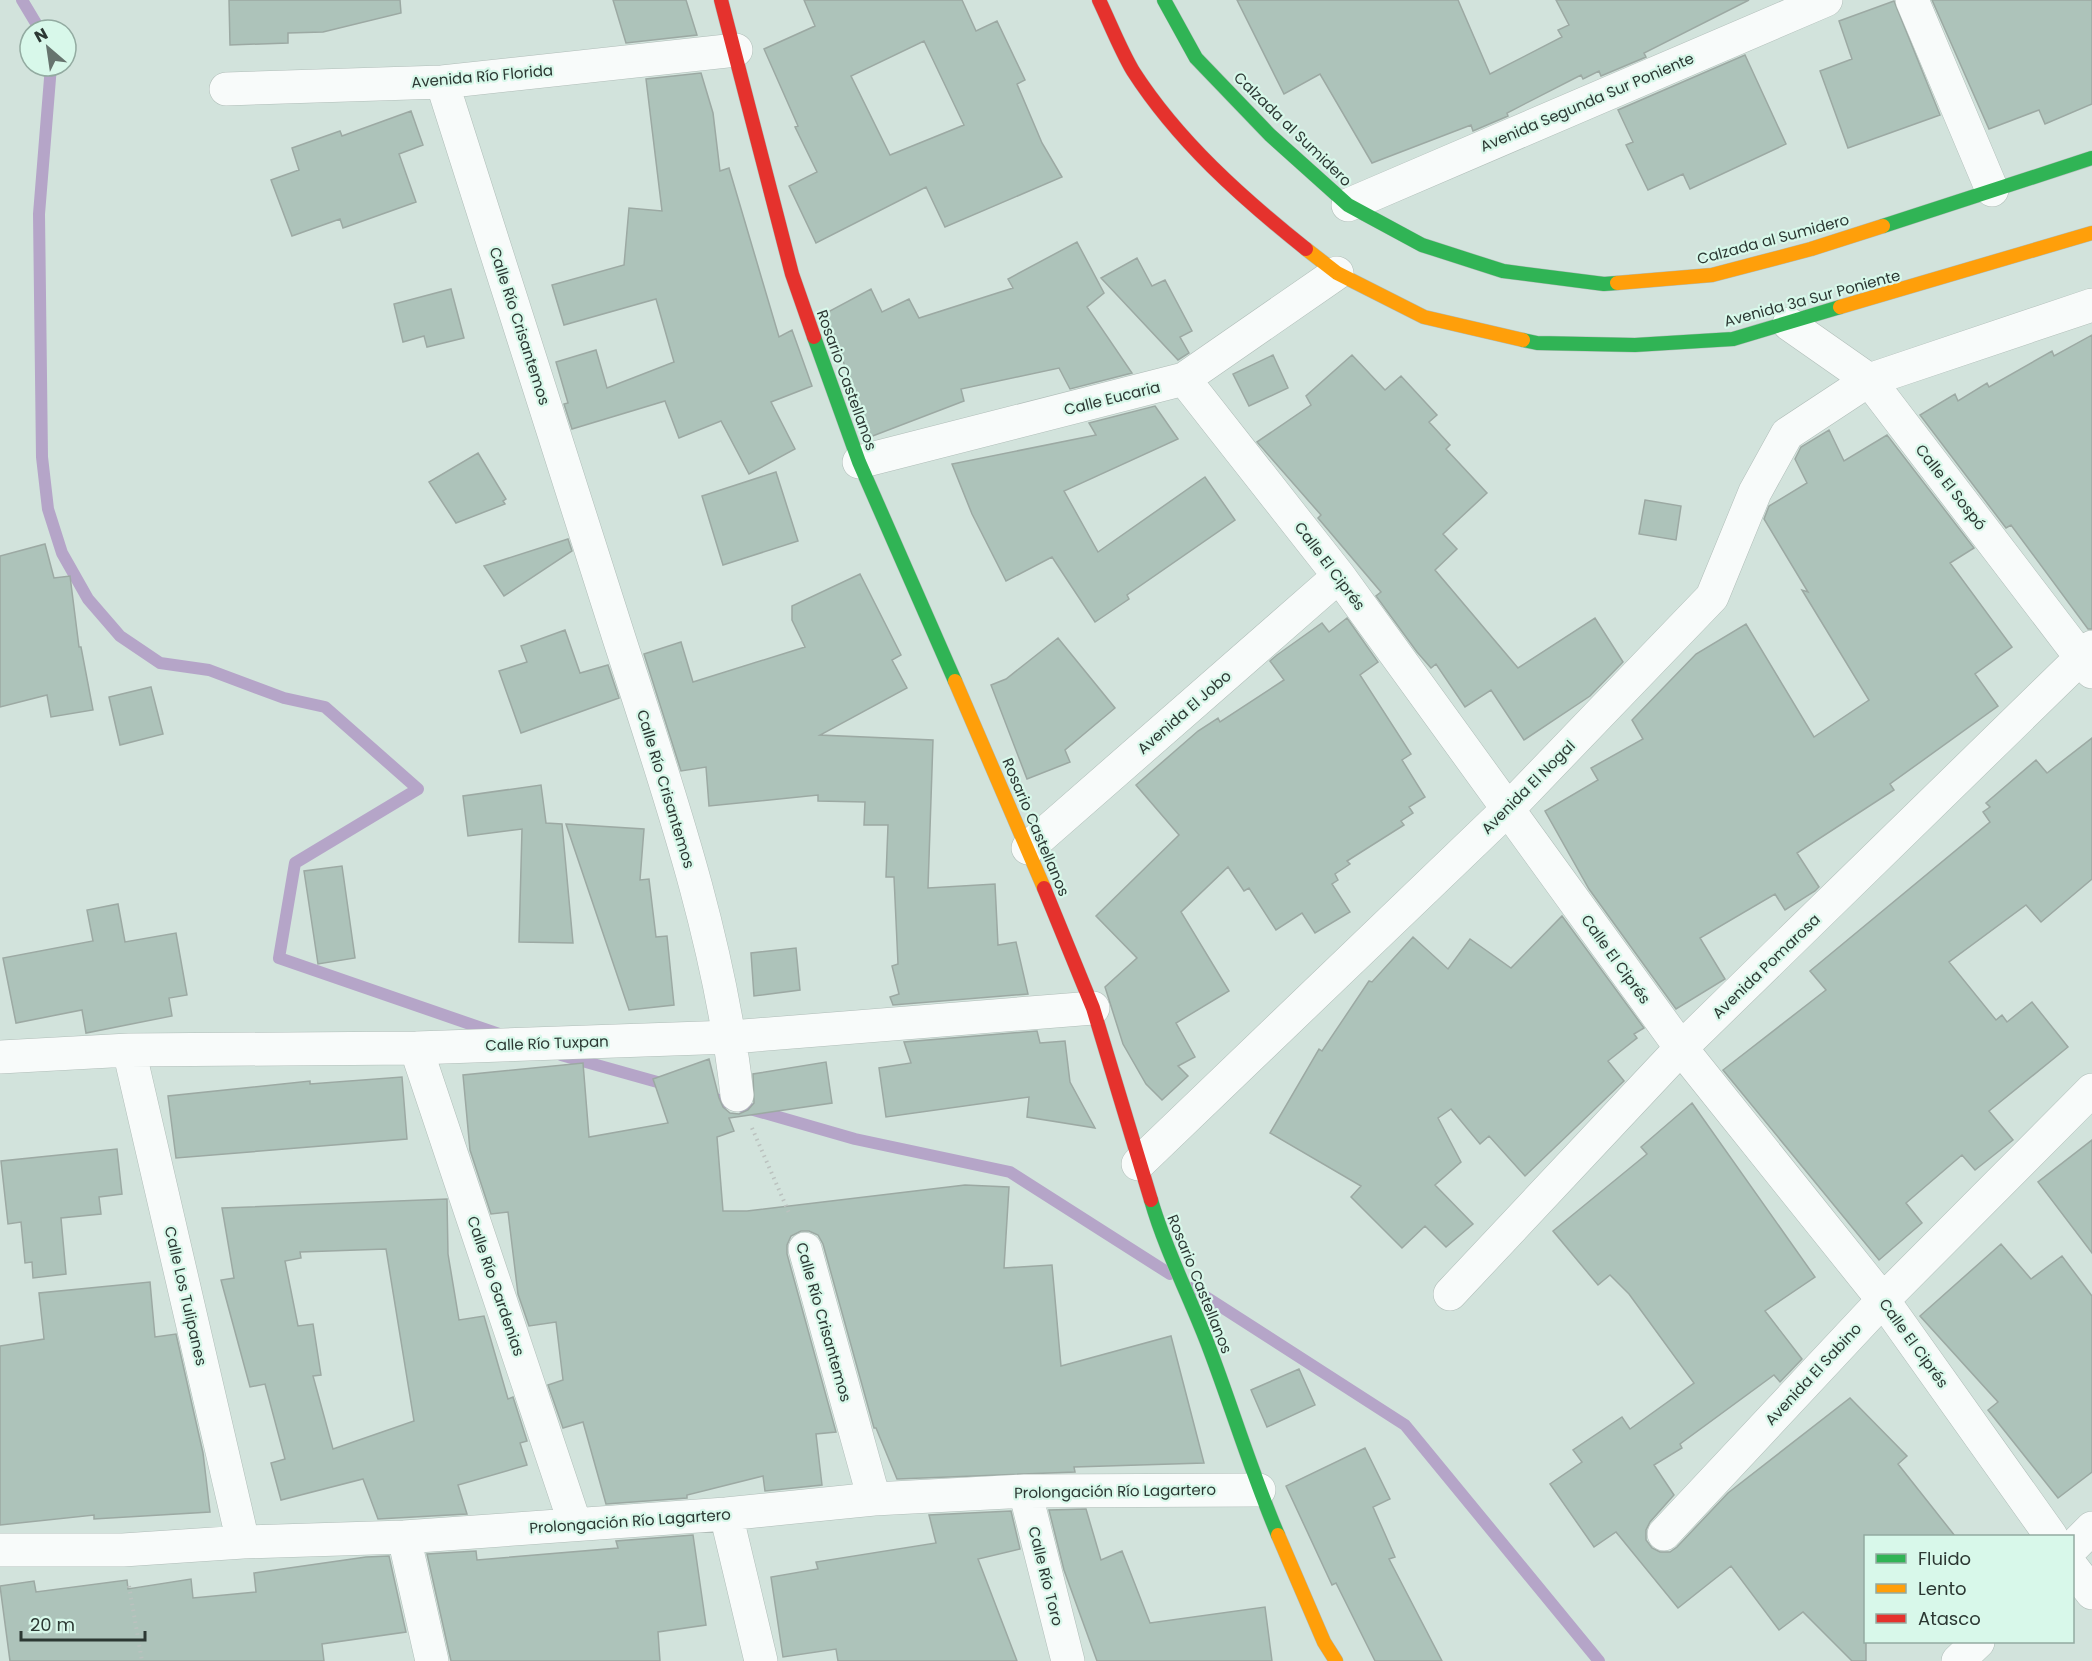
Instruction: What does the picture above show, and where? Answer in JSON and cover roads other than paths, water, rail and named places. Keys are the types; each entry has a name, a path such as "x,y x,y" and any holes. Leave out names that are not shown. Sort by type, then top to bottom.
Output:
{"main road":[{"name":"Rosario Castellanos","path":"721,0 736,50 792,274 859,462 1028,849 1092,1008 1158,1224 1210,1349 1260,1490 1324,1642 1336,1661"},
{"name":"Avenida 3a Sur Poniente","path":"1099,0 1133,70 1192,148 1266,217 1336,273 1424,317 1537,343 1635,345 1733,339 2092,233"},
{"name":"Calzada al Sumidero","path":"1164,0 1196,58 1270,135 1348,205 1422,245 1503,271 1604,284 1712,275 1811,249 2092,158"}],"street":[{"name":"Avenida Segunda Sur Poniente","path":"1348,205 1826,0"},
{"path":"1912,0 1992,190"},
{"name":"Avenida Río Florida","path":"226,90 442,82 736,50"},
{"name":"Calle Río Crisantemos","path":"442,82 645,719 706,923 731,1037 737,1095"},
{"name":"Calle Eucaria","path":"859,462 1184,379 1336,273"},
{"name":"Avenida El Nogal","path":"1138,1164 1508,809 1712,597 1755,492 1787,434 1869,380 2092,305"},
{"name":"Calle El Sospó","path":"1789,324 1869,380 2088,658"},
{"name":"Calle El Ciprés","path":"1184,379 1339,576 1681,1048 1883,1300 2050,1535"},
{"name":"Avenida El Jobo","path":"1028,849 1339,576"},
{"name":"Avenida Pomarosa","path":"1450,1294 1681,1048 2088,658"},
{"name":"Calle Río Tuxpan","path":"0,1057 129,1050 416,1048 731,1037 1092,1008"},
{"name":"Calle Río Gardenias","path":"416,1048 576,1524"},
{"name":"Calle Los Tulipanes","path":"129,1050 243,1542"},
{"name":"Avenida El Sabino","path":"1664,1534 1883,1300 2092,1090"},
{"name":"Calle Río Crisantemos","path":"805,1249 874,1499"},
{"name":"Prolongación Río Lagartero","path":"0,1550 123,1550 243,1542 404,1537 726,1514 874,1499 1024,1491 1260,1490"},
{"name":"Calle Río Toro","path":"1024,1491 1068,1661"},
{"path":"726,1514 760,1661"},
{"path":"2074,1547 2092,1528"},
{"path":"404,1537 432,1661"},
{"path":"2074,1568 2092,1593"},
{"path":"1958,1661 1976,1643"}],"waterway":[{"path":"22,0 33,18"},
{"path":"50,78 39,214 42,457 48,509 62,553 88,599 120,636 160,663 209,670 284,698 325,707 418,789 295,863 279,958 499,1034"},
{"path":"561,1055 668,1085"},
{"path":"705,1096 855,1139 1010,1172 1170,1274"},
{"path":"1192,1288 1405,1425 1599,1661"}]}
